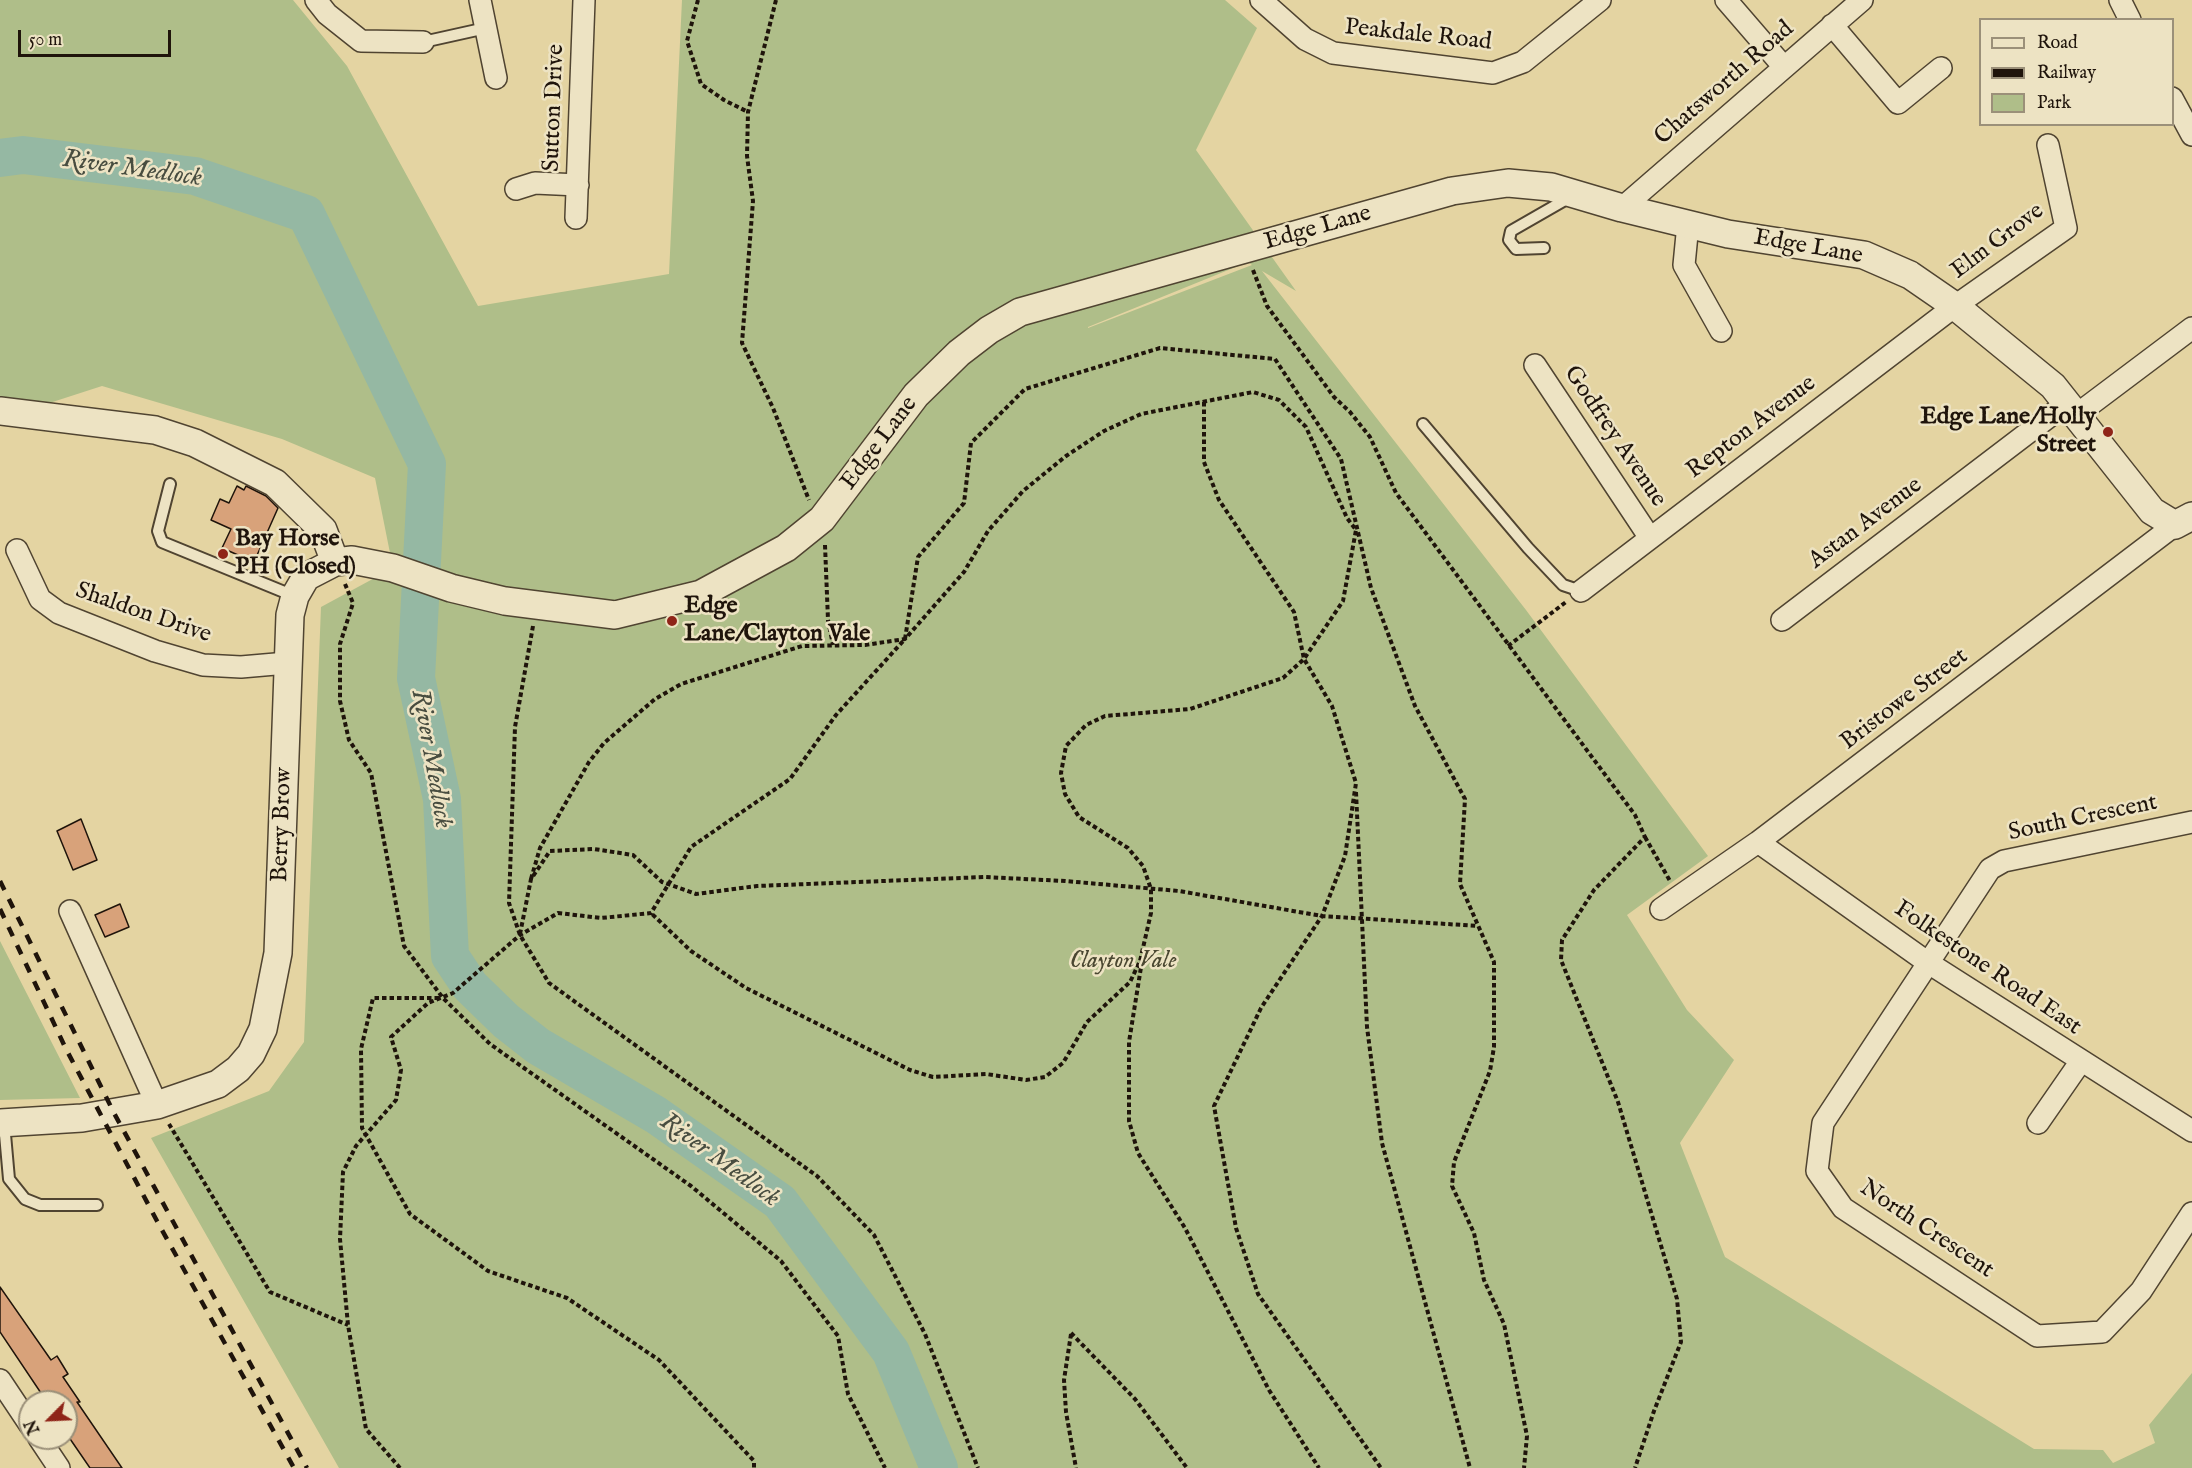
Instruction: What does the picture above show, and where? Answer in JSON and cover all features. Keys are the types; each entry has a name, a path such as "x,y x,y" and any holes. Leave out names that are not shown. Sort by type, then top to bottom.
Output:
{"street":[{"path":"316,0 327,14 361,41 423,42"},
{"path":"480,0 496,78"},
{"name":"Sutton Drive","path":"576,218 584,0"},
{"name":"Peakdale Road","path":"1261,0 1305,39 1333,53 1493,73 1523,62 1600,0"},
{"path":"1726,0 1784,66"},
{"name":"Chatsworth Road","path":"1622,208 1862,0"},
{"path":"2120,0 2129,18"},
{"path":"1832,25 1898,103 1941,68"},
{"path":"2174,102 2192,135"},
{"name":"Elm Grove","path":"1955,306 2066,228 2048,145"},
{"path":"516,189 535,183 578,185"},
{"name":"Edge Lane","path":"393,568 451,588 539,605 615,615 701,594 786,549 822,519 916,395 959,353 989,330 1020,312 1452,191 1508,183 1551,187 1622,208 1728,234 1864,255 1910,275 1955,306 2053,387 2152,511 2184,520"},
{"path":"1688,225 1684,265 1721,331"},
{"name":"Repton Avenue","path":"1581,591 1955,306"},
{"name":"Astan Avenue","path":"1782,621 2071,410 2192,328"},
{"name":"Godfrey Avenue","path":"1535,365 1650,538"},
{"path":"0,411 155,430 195,443 275,483 323,530 335,562"},
{"name":"Bristowe Street","path":"1660,909 1758,842 2184,520"},
{"name":"Shaldon Drive","path":"17,550 39,599 59,613 155,651 203,665 241,667 287,663"},
{"name":"Berry Brow","path":"2,1123 82,1118 157,1105 218,1084 238,1069 251,1054 263,1029 278,953 287,663 290,615 295,596 306,577 335,562 352,560 393,568"},
{"name":"South Crescent","path":"1927,962 1990,869 2004,861 2192,822"},
{"name":"Folkestone Road East","path":"1758,842 1927,962 2192,1131"},
{"path":"70,911 157,1105"},
{"name":"North Crescent","path":"1927,962 1823,1123 1816,1171 1843,1208 2037,1336 2102,1332 2141,1291 2192,1213"},
{"path":"2038,1123 2081,1061"},
{"path":"0,1380 18,1407"},
{"path":"47,1450 59,1468"}],"lane":[{"path":"423,42 486,28"},
{"path":"1544,248 1515,249 1509,240 1511,231 1575,194"},
{"path":"1423,424 1528,548 1563,585 1581,591"},
{"path":"170,484 158,531 162,542 295,596"},
{"path":"2,1123 9,1179 25,1199 40,1205 97,1205"}],"path":[{"path":"698,0 687,41 701,84 724,100 748,112"},
{"path":"776,0 748,112 747,156 753,201 742,343 773,408 807,495 822,519 828,620 833,645"},
{"path":"1244,249 1268,306 1334,398 1350,412 1370,437 1396,493 1635,815 1668,879 1681,895"},
{"path":"905,639 918,556 963,503 971,443 1025,389 1160,348 1275,359 1341,459 1371,588 1415,706 1465,799 1460,884 1494,962 1494,1047 1490,1071 1454,1162 1452,1186 1474,1233 1484,1281 1504,1324 1527,1436 1524,1468"},
{"path":"400,1468 366,1429 348,1325 340,1239 343,1172 356,1146 396,1100 400,1070 391,1037 428,1003 453,993 486,967 520,935 558,913 601,918 651,913 691,951 746,988 910,1070 933,1077 986,1074 1026,1080 1045,1077 1063,1063 1087,1022 1130,982 1140,961 1150,913 1151,889 1143,866 1128,848 1079,817 1065,794 1060,773 1066,747 1086,725 1105,716 1190,709 1283,678 1304,659 1343,601 1356,530 1347,518 1306,427 1279,400 1253,392 1141,414 1104,431 1066,456 1023,491 988,531 964,572 836,715 790,779 691,847 651,913"},
{"path":"1204,402 1204,462 1219,500 1294,612 1304,659 1332,706 1356,783 1367,1027 1382,1143 1470,1468"},
{"path":"335,562 353,603 340,644 340,701 349,740 371,773 404,946 442,998 490,1044 691,1186 782,1261 838,1336 848,1394 885,1468"},
{"path":"1508,646 1581,591"},
{"path":"539,605 515,727 509,903 520,935 549,983 817,1176 874,1235 925,1334 978,1468"},
{"path":"520,935 531,879 540,848 589,762 604,743 656,699 681,684 734,665 802,646 865,645 905,639"},
{"path":"1356,783 1345,856 1322,916 1261,1008 1214,1106 1236,1228 1258,1294 1381,1468"},
{"path":"1635,1468 1681,1342 1677,1299 1618,1102 1561,960 1563,940 1594,890 1645,837"},
{"path":"531,879 550,851 594,849 633,855 662,882 696,894 757,886 985,878 1151,889 1322,916 1478,926"},
{"path":"1146,933 1129,1042 1129,1121 1138,1153 1185,1228 1269,1390 1319,1468"},
{"path":"442,998 373,998 361,1049 362,1128 410,1214 488,1271 567,1298 659,1360 754,1461 754,1468"},
{"path":"157,1105 270,1292 348,1325"},
{"path":"1076,1468 1066,1412 1064,1380 1071,1333 1135,1399 1187,1468"}],"green space":[{"name":"Clayton Vale","path":"0,0 293,0 347,66 478,306 669,274 682,0 1225,0 1257,28 1196,150 1296,291 1262,271 1526,610 1708,856 1627,915 1687,1010 1734,1060 1680,1143 1725,1257 2034,1449 2103,1450 2113,1463 2155,1443 2149,1425 2192,1373 2192,1468 339,1468 151,1138 269,1091 304,1042 321,607 393,568 375,478 282,439 102,386 0,419","holes":["1248,262 1252,265 1088,328"]},
{"path":"0,941 80,1098 0,1100"}],"building":[{"path":"237,486 244,490 246,486 266,496 278,508 254,562 222,548 231,529 211,520 220,499 229,503"},
{"path":"81,819 97,860 73,870 57,831"},
{"path":"120,904 129,927 105,937 95,915"},
{"path":"0,1287 51,1360 57,1356 68,1374 63,1377 72,1390 39,1390 0,1332"},
{"path":"78,1403 122,1468 90,1468 78,1450"}],"waterway":[{"name":"River Medlock","path":"0,158 23,155 195,176 306,214 427,464 416,678 442,799 450,956 470,986 506,1021 538,1046 656,1115 780,1202 891,1352 939,1468"}],"railway":[{"path":"0,881 114,1113 307,1468"},
{"path":"0,909 66,1049 157,1221 294,1468"}],"place":[{"name":"Edge Lane/Holly Street","path":"2108,432"},
{"name":"Bay Horse PH (Closed)","path":"223,554"},
{"name":"Edge Lane/Clayton Vale","path":"672,621"}]}
